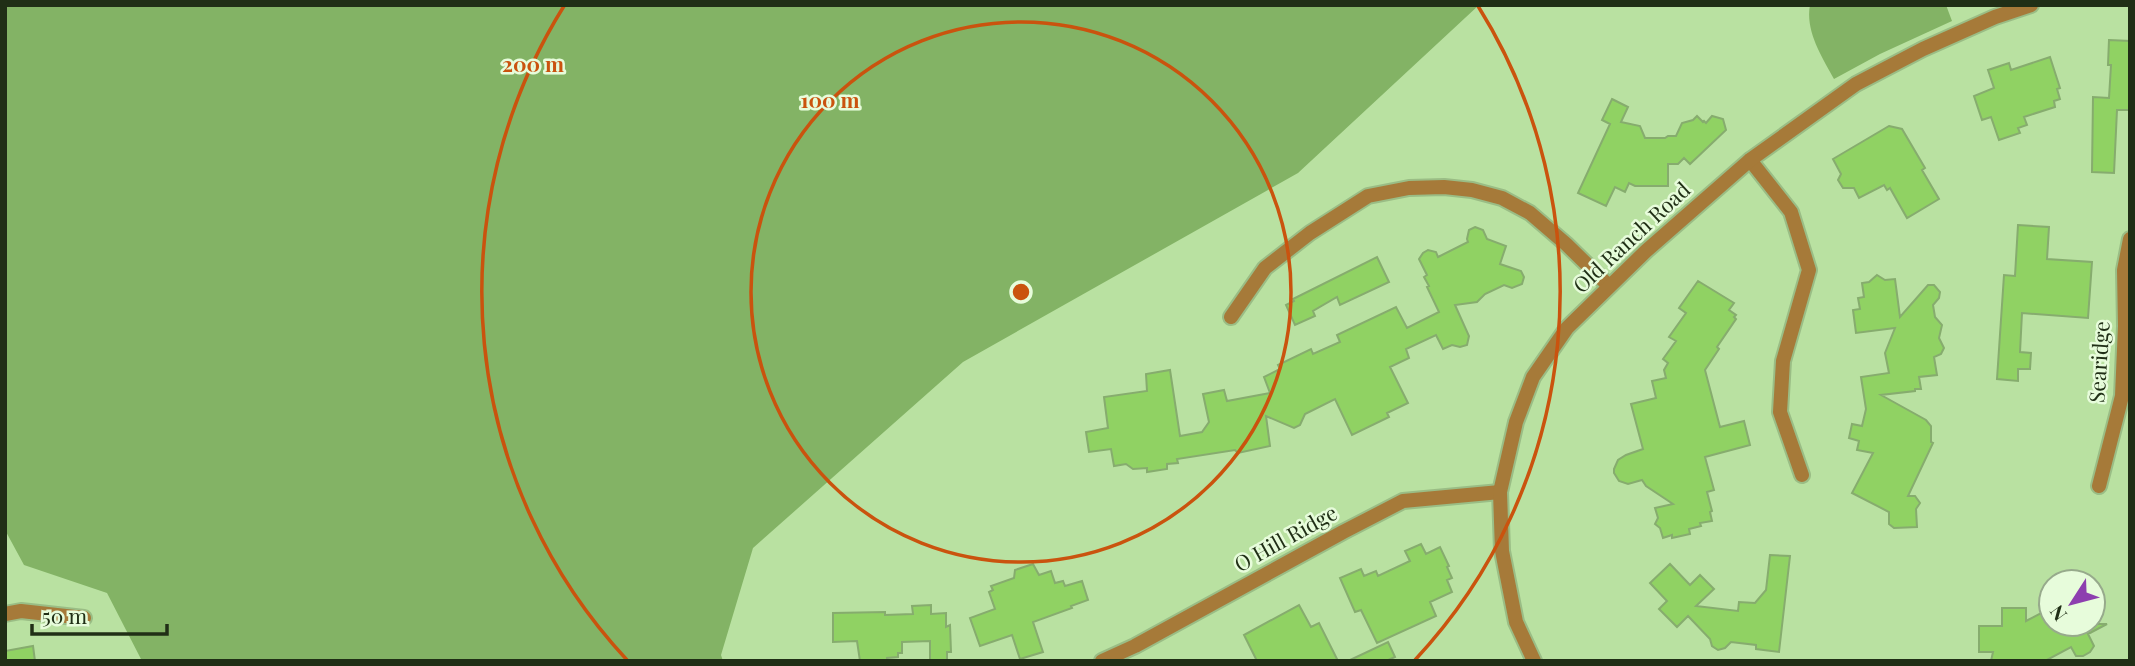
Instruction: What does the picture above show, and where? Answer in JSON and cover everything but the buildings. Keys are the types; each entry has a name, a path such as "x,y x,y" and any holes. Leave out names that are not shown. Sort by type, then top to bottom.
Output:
{"street":[{"name":"Old Ranch Road","path":"1534,661 1516,622 1502,551 1500,492 1516,422 1533,377 1567,328 1646,251 1750,160 1856,84 1923,49 1995,17 2031,5"},
{"path":"1750,160 1791,212 1809,271 1783,361 1780,412 1802,475"},
{"path":"1231,317 1265,268 1310,233 1368,196 1409,188 1444,187 1472,190 1502,198 1531,213 1609,286"},
{"name":"Searidge","path":"2099,486 2122,396 2124,270 2130,239"},
{"name":"O Hill Ridge","path":"1102,661 1403,501 1500,492"},
{"path":"5,614 22,611 84,618"}],"green space":[{"path":"5,5 1479,5 1298,173 963,362 753,548 721,655 723,661 142,661 107,593 24,565 5,530"},
{"path":"1810,5 1946,5 1952,21 1880,54 1834,79 1812,34"}]}
